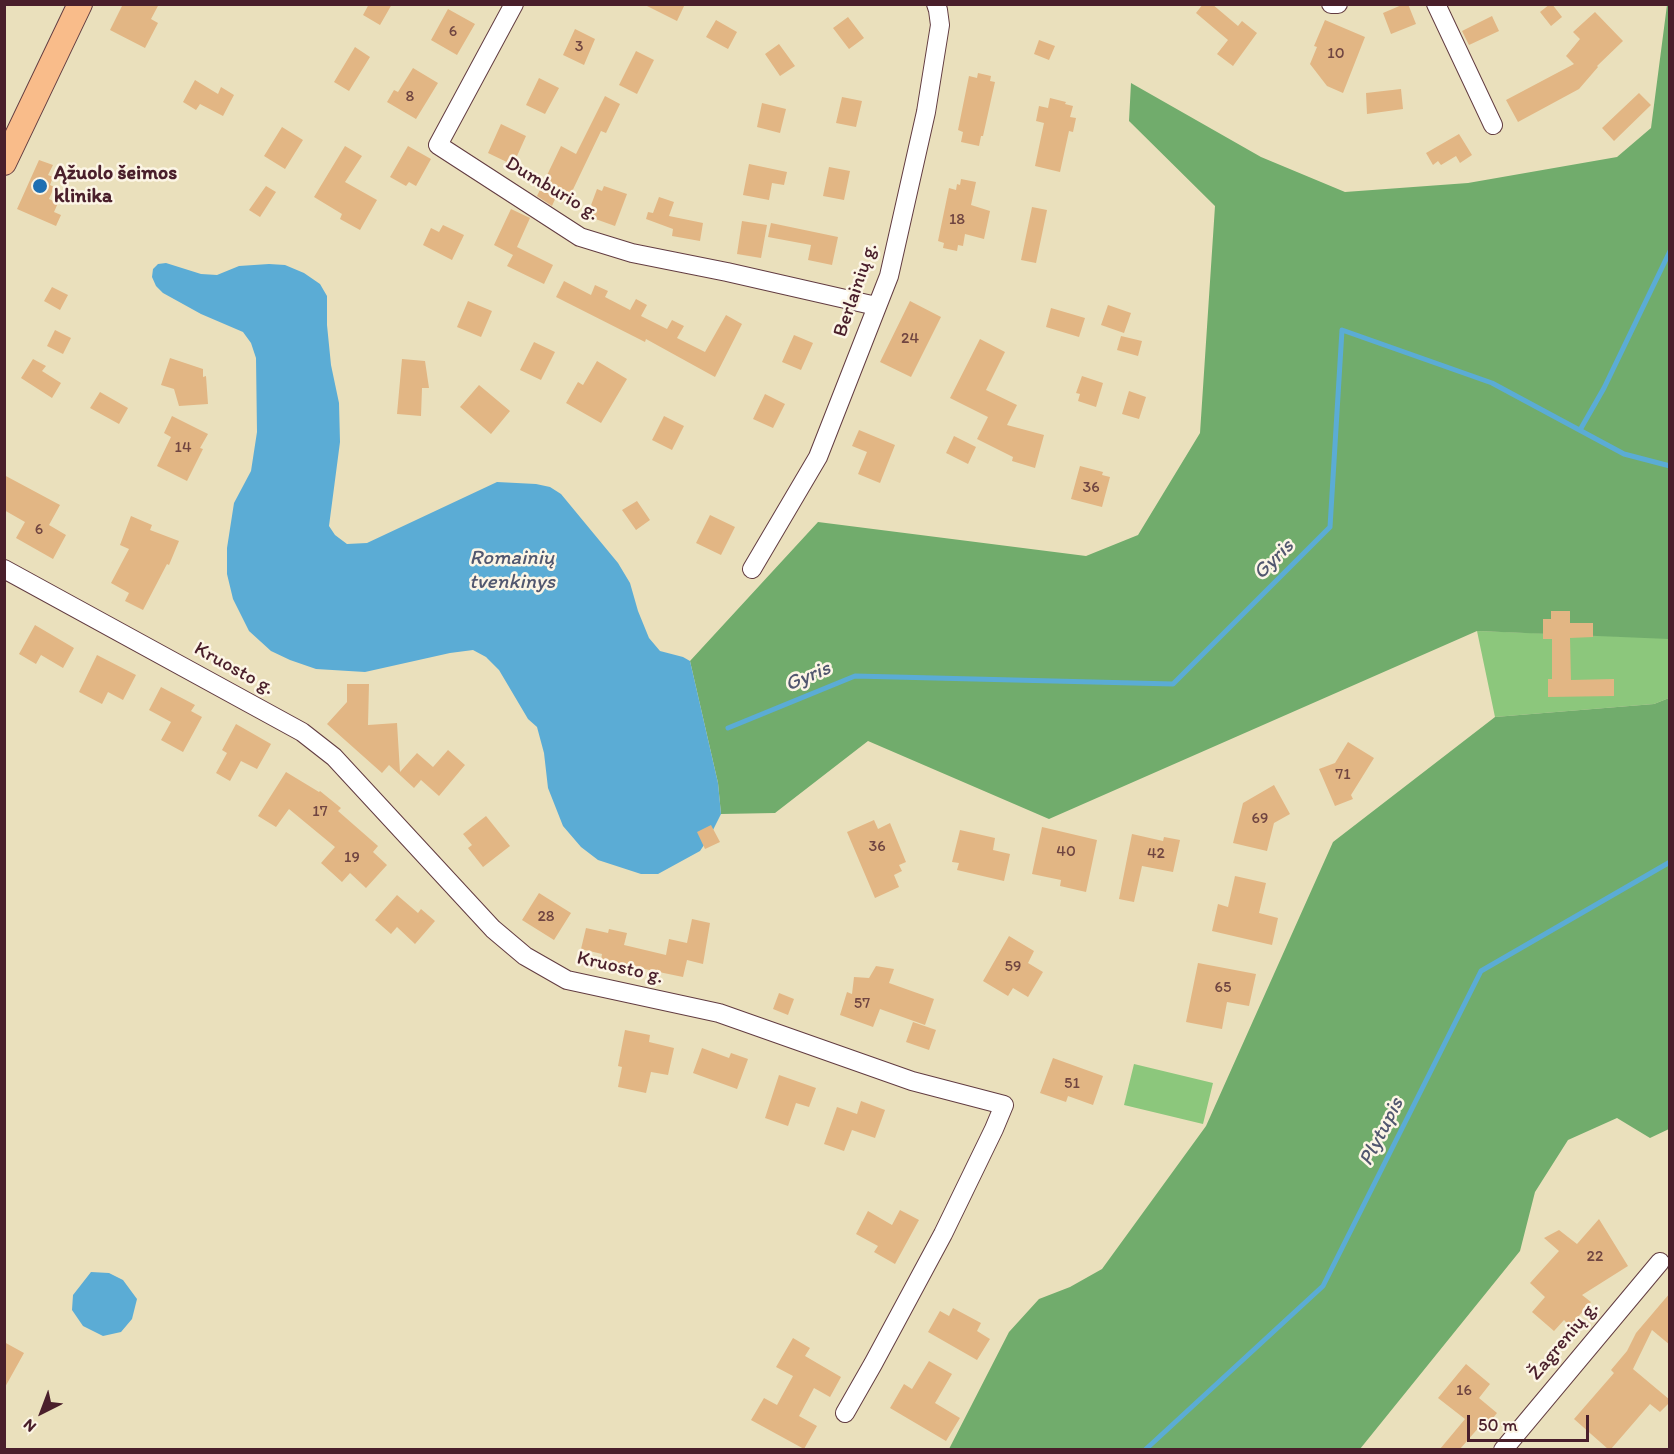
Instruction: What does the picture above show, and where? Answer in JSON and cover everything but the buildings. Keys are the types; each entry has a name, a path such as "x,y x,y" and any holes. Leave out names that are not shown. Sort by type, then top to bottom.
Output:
{"main road":[{"path":"4,163 80,4"}],"street":[{"name":"Dumburio g.","path":"514,4 438,145 580,237 632,253 876,306"},
{"name":"Berlainių g.","path":"752,569 818,457 889,276 926,112 940,25 936,4"},
{"path":"1331,4 1338,4"},
{"path":"1436,4 1493,125"},
{"name":"Kruosto g.","path":"4,569 302,732 334,757 493,929 525,956 567,980 719,1013 912,1081 1004,1105 943,1234 845,1413"},
{"name":"Žagrenių g.","path":"1503,1449 1660,1262"}],"green space":[{"path":"1667,5 1669,5 1669,639 1477,631 1049,819 868,741 775,813 721,814 718,783 690,661 818,522 1086,556 1138,535 1200,433 1215,206 1129,121 1131,83 1261,157 1345,192 1468,183 1617,157 1651,128"},
{"path":"1477,631 1668,638 1670,639 1669,698 1654,704 1495,717"},
{"path":"1669,698 1669,1129 1650,1138 1617,1118 1568,1140 1535,1192 1520,1251 1360,1449 949,1449 1009,1332 1039,1299 1070,1287 1102,1269 1206,1126 1333,842 1495,717 1654,704"},
{"path":"1134,1064 1213,1083 1203,1124 1124,1105"}],"water":[{"name":"Romainių tvenkinys","path":"166,263 201,274 217,275 239,266 285,265 304,273 320,284 327,296 331,365 339,403 340,442 329,526 335,535 347,544 367,543 497,482 536,484 550,487 561,494 618,563 630,583 649,638 660,651 690,661 718,783 721,814 700,851 658,874 641,874 598,860 581,847 563,826 548,788 544,753 537,727 528,719 499,670 486,657 473,650 365,672 316,669 271,651 249,631 233,599 227,574 227,548 234,503 251,471 257,432 256,358 251,343 243,332 201,314 163,293 156,286 152,277 153,269 158,264"},
{"path":"91,1272 109,1273 123,1280 137,1299 132,1319 121,1332 103,1336 83,1326 72,1310 73,1295"}],"waterway":[{"path":"1580,430 1604,388 1670,251"},
{"name":"Gyris","path":"728,728 855,676 1173,684 1330,527 1342,330 1492,383 1624,454 1670,466"},
{"name":"Plytupis","path":"1145,1450 1323,1286 1481,971 1670,862"}],"place":[{"name":"Ąžuolo šeimos klinika","path":"40,186"}]}
